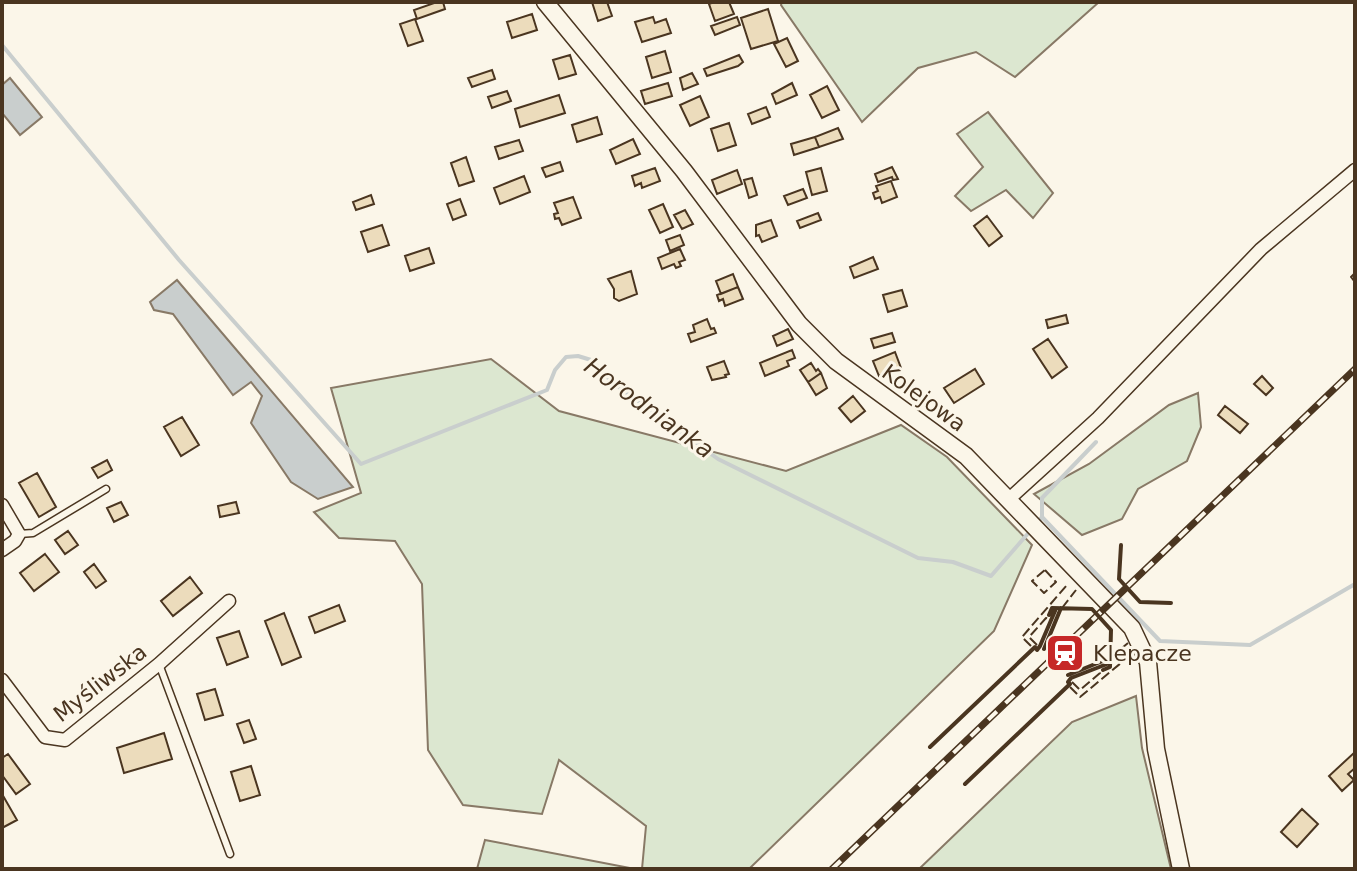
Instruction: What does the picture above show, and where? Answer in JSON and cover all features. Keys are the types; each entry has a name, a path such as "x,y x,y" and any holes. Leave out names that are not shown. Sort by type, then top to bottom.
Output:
{"street":[{"name":"Kolejowa","path":"545,2 684,171 799,324 836,361 966,456 1125,619 1148,662 1156,749 1181,869"},
{"path":"1008,500 1098,418 1261,249 1355,170"},
{"path":"2,505 19,534 2,550"},
{"name":"Myśliwska","path":"2,680 45,737 65,740 159,664 229,601"}],"lane":[{"path":"19,534 33,533 106,489"},
{"path":"159,664 230,854"}],"green space":[{"path":"782,2 1099,2 1015,77 976,52 918,68 862,122 781,5"},
{"path":"988,112 1053,193 1033,218 1006,190 971,211 955,196 983,167 957,134"},
{"path":"491,359 559,411 786,471 901,425 947,457 1032,545 994,631 749,869 642,869 646,826 559,760 542,814 463,805 428,750 422,584 395,541 339,538 314,512 361,493 331,388"},
{"path":"1198,393 1201,427 1187,461 1138,489 1122,519 1082,535 1034,494 1089,464 1169,405"},
{"path":"1136,696 1142,748 1171,869 919,869 1072,722"},
{"path":"485,840 635,869 477,869"}],"shaded area":[{"path":"10,78 42,117 20,135 2,113 2,85"},
{"path":"177,280 353,487 318,499 291,482 251,423 262,396 251,382 233,395 173,314 154,310 150,302"}],"building":[{"path":"443,2 445,9 417,19 414,10"},
{"path":"592,2 607,2 612,16 598,21"},
{"path":"729,2 734,14 715,21 709,4"},
{"path":"768,9 778,41 751,49 741,18"},
{"path":"532,14 537,30 512,38 507,22"},
{"path":"653,17 655,23 666,19 671,33 642,42 635,22"},
{"path":"737,17 740,25 715,35 711,26"},
{"path":"415,19 423,41 408,46 400,24"},
{"path":"787,38 798,61 786,67 774,44"},
{"path":"665,51 671,72 652,78 646,57"},
{"path":"570,55 576,74 559,79 553,60"},
{"path":"739,55 743,62 738,66 707,76 704,69"},
{"path":"492,70 495,79 472,87 468,78"},
{"path":"692,73 698,84 683,90 680,78"},
{"path":"668,83 672,96 645,104 641,91"},
{"path":"792,83 797,95 776,104 772,94"},
{"path":"827,86 839,110 822,118 810,95"},
{"path":"507,91 511,101 492,108 488,97"},
{"path":"559,95 565,113 520,127 515,109"},
{"path":"700,96 709,117 690,126 680,105"},
{"path":"766,107 770,117 752,124 748,114"},
{"path":"597,117 602,134 577,142 572,125"},
{"path":"729,123 736,145 718,151 711,129"},
{"path":"838,128 843,139 819,147 815,137"},
{"path":"815,137 819,147 794,155 791,144"},
{"path":"633,139 640,154 616,164 610,150"},
{"path":"519,140 523,151 499,159 495,147"},
{"path":"466,157 474,181 459,186 451,163"},
{"path":"560,162 563,171 546,177 542,168"},
{"path":"892,167 898,179 893,180 892,177 878,182 875,174"},
{"path":"655,168 660,181 642,188 641,183 635,186 632,176"},
{"path":"821,168 827,191 812,195 806,172"},
{"path":"737,170 742,184 717,194 712,180"},
{"path":"524,176 530,192 500,204 494,188"},
{"path":"752,178 757,195 749,198 744,180"},
{"path":"891,181 897,197 882,203 880,197 875,199 873,193 878,191 876,186"},
{"path":"803,189 807,198 788,205 784,196"},
{"path":"371,195 374,204 356,210 353,202"},
{"path":"573,197 581,218 562,225 559,218 555,219 554,214 558,213 554,203"},
{"path":"460,199 466,215 453,220 447,204"},
{"path":"663,204 673,227 660,233 649,210"},
{"path":"685,210 693,224 682,229 674,215"},
{"path":"818,213 821,220 800,228 797,221"},
{"path":"987,216 1002,236 989,246 974,226"},
{"path":"771,220 777,236 762,242 759,235 756,236 756,225"},
{"path":"382,225 389,245 368,252 361,232"},
{"path":"680,235 684,245 670,251 666,240"},
{"path":"429,248 434,263 410,271 405,256"},
{"path":"680,249 685,260 679,262 681,266 676,268 674,264 662,269 658,258"},
{"path":"873,257 878,269 854,278 850,267"},
{"path":"631,271 637,294 619,301 614,298 614,289 608,279"},
{"path":"733,274 738,287 721,294 716,281"},
{"path":"738,287 743,299 725,306 723,299 719,301 717,295"},
{"path":"902,290 907,306 888,312 883,295"},
{"path":"1066,315 1068,323 1048,328 1046,320"},
{"path":"707,319 716,333 691,342 688,334 695,332 693,325"},
{"path":"788,329 793,339 777,346 773,336"},
{"path":"892,333 895,342 874,348 871,339"},
{"path":"1048,339 1067,367 1052,378 1033,349"},
{"path":"792,350 795,358 787,361 789,366 765,376 760,363"},
{"path":"895,352 901,368 879,376 873,361"},
{"path":"724,361 729,374 712,380 707,367"},
{"path":"811,363 821,373 808,382 800,370"},
{"path":"975,369 984,384 954,403 944,388"},
{"path":"821,373 827,388 816,395 808,382"},
{"path":"1262,376 1273,388 1266,395 1254,384"},
{"path":"853,396 865,411 851,422 839,408"},
{"path":"1225,406 1248,424 1240,433 1218,415"},
{"path":"182,417 199,445 181,456 164,427"},
{"path":"107,460 112,470 98,478 92,468"},
{"path":"37,473 56,507 39,517 19,483"},
{"path":"121,502 128,515 114,522 107,508"},
{"path":"236,502 239,513 220,517 218,506"},
{"path":"68,531 78,545 65,554 55,540"},
{"path":"45,554 59,572 34,591 20,573"},
{"path":"94,564 106,581 96,588 84,572"},
{"path":"190,577 202,593 173,616 161,601"},
{"path":"339,605 345,621 315,633 309,617"},
{"path":"284,613 301,657 282,665 265,621"},
{"path":"239,631 248,657 227,665 217,638"},
{"path":"215,689 223,715 205,720 197,694"},
{"path":"249,720 256,739 244,743 237,724"},
{"path":"164,733 172,759 124,773 117,748"},
{"path":"1355,752 1355,768 1348,774 1354,780 1342,791 1329,776"},
{"path":"8,754 30,784 16,794 2,775 2,758"},
{"path":"251,766 260,795 240,801 231,772"},
{"path":"2,794 17,820 2,828"},
{"path":"1302,809 1318,824 1297,847 1281,832"}],"waterway":[{"name":"Horodnianka","path":"2,45 179,260 361,464 547,390 555,370 566,357 578,356 591,360 614,384 718,459 918,558 953,562 991,576 1031,530"},
{"path":"1042,517 1042,498 1096,442"},
{"name":"Horodnianka","path":"1037,523 1042,517 1160,641 1250,645 1355,584"}],"railway":[{"path":"832,869 1355,369"}],"fence":[{"path":"1355,273 1351,277 1355,282"},
{"path":"1045,570 1056,582 1044,593 1032,581 1045,570"},
{"path":"1031,646 1022,637 1067,585"},
{"path":"1062,608 1076,590"},
{"path":"1037,645 1029,637 1046,618 1051,620"},
{"path":"1110,658 1128,643"},
{"path":"1070,687 1080,697 1133,653"},
{"path":"1072,682 1080,690 1100,673 1098,667"}],"wall":[{"path":"1121,545 1119,579 1140,602 1171,603"},
{"path":"1049,615 1052,608 1092,609 1111,630 1110,667 1103,670"},
{"path":"1044,649 1061,608"},
{"path":"930,747 1035,647 1037,650 1055,611"},
{"path":"1068,675 1110,658"},
{"path":"965,784 1070,684 1071,678 1107,664"}],"place":[{"name":"Klepacze","path":"1065,653"}]}
